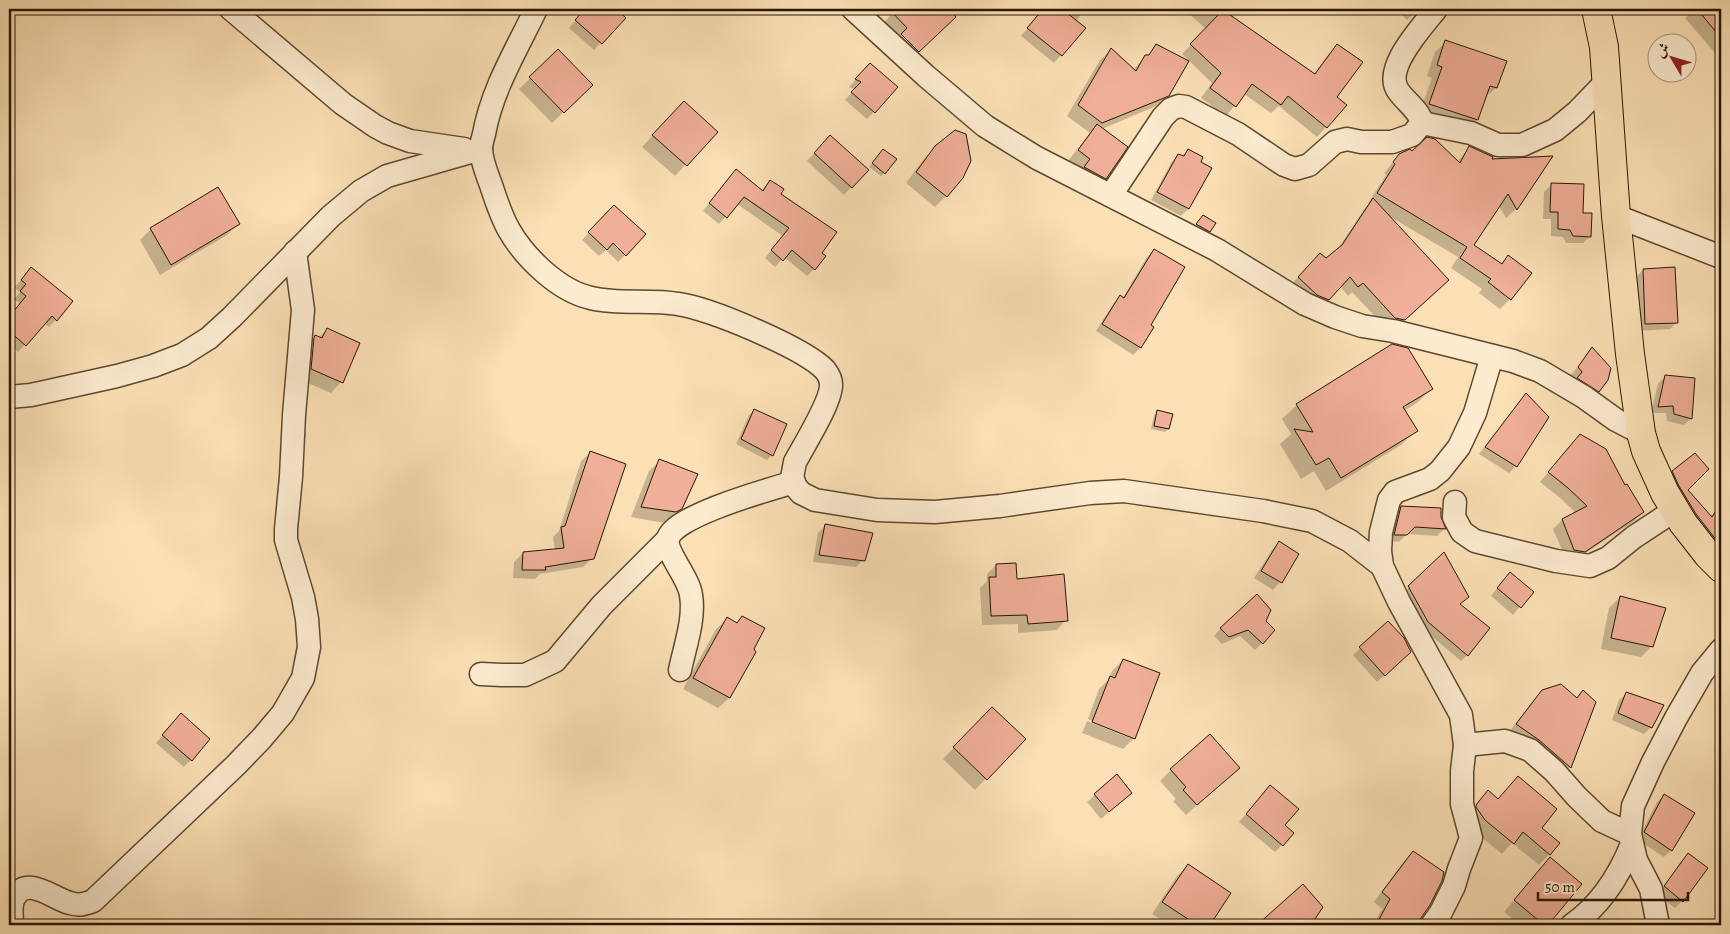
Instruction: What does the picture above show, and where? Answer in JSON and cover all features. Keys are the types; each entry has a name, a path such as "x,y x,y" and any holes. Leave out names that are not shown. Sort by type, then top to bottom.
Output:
{"main road":[{"path":"1596,9 1604,47 1616,216 1630,354 1641,433 1646,451 1675,510 1708,555 1721,568"}],"street":[{"path":"231,9 343,104 375,126 410,141 476,150"},
{"path":"536,9 492,102 476,150 508,230 534,263 567,288 591,298 679,304 703,311 765,335 806,356 825,371 830,378 830,392 795,462 792,472 794,482 801,492 815,500 877,510 935,512 968,510 1090,493 1124,491 1263,511 1312,521 1350,541 1382,566"},
{"path":"853,9 985,126 1037,158 1216,250 1305,304 1362,326 1393,331 1512,361 1540,371 1616,420 1641,433"},
{"path":"1422,123 1420,115 1398,91 1394,84 1394,78 1400,57 1436,9"},
{"path":"1422,123 1471,133 1498,144 1522,145 1555,130 1577,112 1607,82"},
{"path":"1111,195 1167,111 1179,106 1198,112 1238,134 1284,166 1295,169 1309,165 1335,142 1347,139 1361,142 1392,142 1412,135 1422,123"},
{"path":"9,397 31,395 116,376 153,366 182,355 215,332 331,216 361,191 387,176 476,150"},
{"path":"1616,216 1721,257"},
{"path":"12,925 14,898 27,887 40,890 72,904 83,905 93,901 262,738 282,713 302,678 308,647 307,619 304,598 286,540 303,310 295,252"},
{"path":"1432,925 1442,912 1454,886 1471,838 1462,804 1462,771 1466,745 1461,715 1399,602 1382,566 1380,551 1381,532 1389,500 1395,492 1430,479 1440,471 1459,447 1475,412 1492,356"},
{"path":"481,674 502,676 525,675 555,661 602,605 668,539 676,528 727,503 794,482"},
{"path":"1455,502 1454,517 1462,532 1475,541 1556,561 1590,566 1608,558 1634,537 1675,510"},
{"path":"668,539 668,547 688,583 692,595 689,627 680,670"},
{"path":"1572,925 1592,909 1604,895 1625,862 1631,839 1633,806 1653,762 1702,673 1721,650"},
{"path":"1466,745 1505,741 1530,750 1554,771 1602,821 1631,839 1636,860 1651,889 1658,925"}],"building":[{"path":"585,9 616,9 626,18 602,44 575,20"},
{"path":"889,9 949,9 956,17 919,52 901,34 907,28"},
{"path":"1043,9 1062,9 1086,28 1062,56 1027,28"},
{"path":"1697,9 1721,9 1721,38"},
{"path":"1223,10 1315,74 1337,44 1363,62 1337,97 1347,105 1327,128 1288,96 1281,105 1252,84 1236,107 1210,88 1221,73 1190,44"},
{"path":"1445,40 1507,61 1497,88 1490,86 1478,120 1429,104 1442,67 1437,65"},
{"path":"1156,44 1189,61 1169,96 1102,123 1078,105 1111,48 1136,71 1145,55 1149,55"},
{"path":"558,49 593,85 564,113 529,77"},
{"path":"870,63 898,87 875,113 851,92 861,82 855,79"},
{"path":"684,101 718,132 687,166 652,135"},
{"path":"1097,124 1128,147 1106,179 1084,167 1090,159 1078,150"},
{"path":"955,130 966,134 971,161 963,178 947,197 916,172 935,146"},
{"path":"830,135 869,170 852,188 814,153"},
{"path":"1427,137 1435,139 1460,163 1469,146 1493,157 1492,159 1553,156 1517,210 1508,194 1474,245 1502,264 1508,255 1532,273 1511,300 1488,282 1491,279 1460,258 1467,247 1377,193 1399,154 1410,149 1412,151"},
{"path":"883,149 897,159 885,174 872,163"},
{"path":"1188,149 1203,157 1201,162 1212,168 1189,209 1157,192 1178,154 1184,156"},
{"path":"736,169 763,191 770,180 784,189 781,194 837,232 822,253 826,256 815,270 792,250 783,261 771,250 789,228 744,197 727,218 709,203"},
{"path":"1551,183 1584,184 1583,213 1592,213 1591,237 1573,236 1570,230 1558,229 1558,212 1550,212"},
{"path":"218,187 240,224 171,265 150,228"},
{"path":"1373,198 1449,280 1405,320 1395,318 1363,283 1358,287 1350,277 1329,300 1317,295 1298,277 1320,253 1326,258 1342,245"},
{"path":"614,205 646,234 626,256 613,243 607,250 588,232"},
{"path":"1203,215 1216,223 1210,232 1196,224"},
{"path":"1154,249 1185,267 1151,325 1154,327 1141,348 1102,324 1120,295 1124,298"},
{"path":"31,267 73,301 57,321 52,316 26,346 9,331 9,317 26,296 20,291 26,284 21,280"},
{"path":"1675,267 1678,323 1645,324 1643,269"},
{"path":"327,328 360,343 343,383 311,369 315,335 322,338"},
{"path":"1392,344 1408,348 1433,389 1403,407 1418,431 1341,478 1329,458 1316,465 1294,429 1313,432 1296,404"},
{"path":"1592,347 1611,368 1608,380 1599,392 1577,378 1582,372 1578,367"},
{"path":"1665,375 1695,378 1692,419 1674,414 1673,406 1658,407"},
{"path":"1526,393 1549,417 1517,467 1485,447"},
{"path":"754,409 787,424 773,456 741,439"},
{"path":"1157,410 1173,414 1169,429 1154,426"},
{"path":"1580,434 1606,449 1625,485 1627,484 1644,512 1585,552 1574,550 1562,519 1587,506 1548,472"},
{"path":"590,451 626,464 594,559 545,567 546,570 522,570 523,552 564,548 561,527 565,526"},
{"path":"1695,453 1709,469 1688,490 1712,517 1721,503 1721,546 1696,514 1672,471"},
{"path":"659,459 698,474 682,509 676,512 641,507"},
{"path":"1401,506 1441,508 1441,517 1446,529 1415,527 1407,535 1394,535"},
{"path":"825,524 873,533 865,561 819,555"},
{"path":"1279,541 1299,554 1282,583 1261,571"},
{"path":"1444,552 1469,597 1460,604 1490,628 1468,656 1428,622 1408,586"},
{"path":"1016,563 1017,579 1064,574 1068,621 1028,624 1027,615 991,616 989,577 996,577 996,564"},
{"path":"1510,572 1534,592 1521,608 1497,588"},
{"path":"1257,594 1271,610 1266,621 1275,630 1263,644 1248,630 1229,637 1220,628"},
{"path":"1620,596 1666,608 1653,647 1611,638"},
{"path":"742,616 765,628 754,649 756,652 730,698 693,678 727,617 737,623"},
{"path":"1388,621 1404,638 1411,652 1385,676 1359,647"},
{"path":"1123,659 1160,673 1135,739 1092,722 1110,676 1115,678"},
{"path":"1561,684 1577,698 1583,690 1596,702 1571,768 1539,740 1516,724 1542,690"},
{"path":"1626,692 1664,705 1652,728 1618,713"},
{"path":"992,707 1026,739 987,780 953,747"},
{"path":"181,713 210,739 192,761 162,735"},
{"path":"1210,734 1240,768 1197,805 1183,790 1186,787 1170,769"},
{"path":"1117,774 1132,793 1109,812 1094,794"},
{"path":"1518,776 1557,809 1542,828 1560,843 1550,855 1523,832 1514,844 1485,820 1476,807 1488,790 1498,799"},
{"path":"1270,785 1299,809 1285,825 1294,833 1283,846 1246,814"},
{"path":"1664,794 1695,813 1672,851 1644,832"},
{"path":"1413,851 1444,872 1442,881 1430,905 1421,918 1419,925 1376,925 1390,899 1382,892"},
{"path":"1688,853 1708,868 1683,902 1664,886"},
{"path":"1550,857 1582,884 1548,925 1544,925 1514,900"},
{"path":"1188,864 1231,893 1210,925 1197,925 1162,902"},
{"path":"1303,884 1323,907 1311,925 1257,925"}]}
